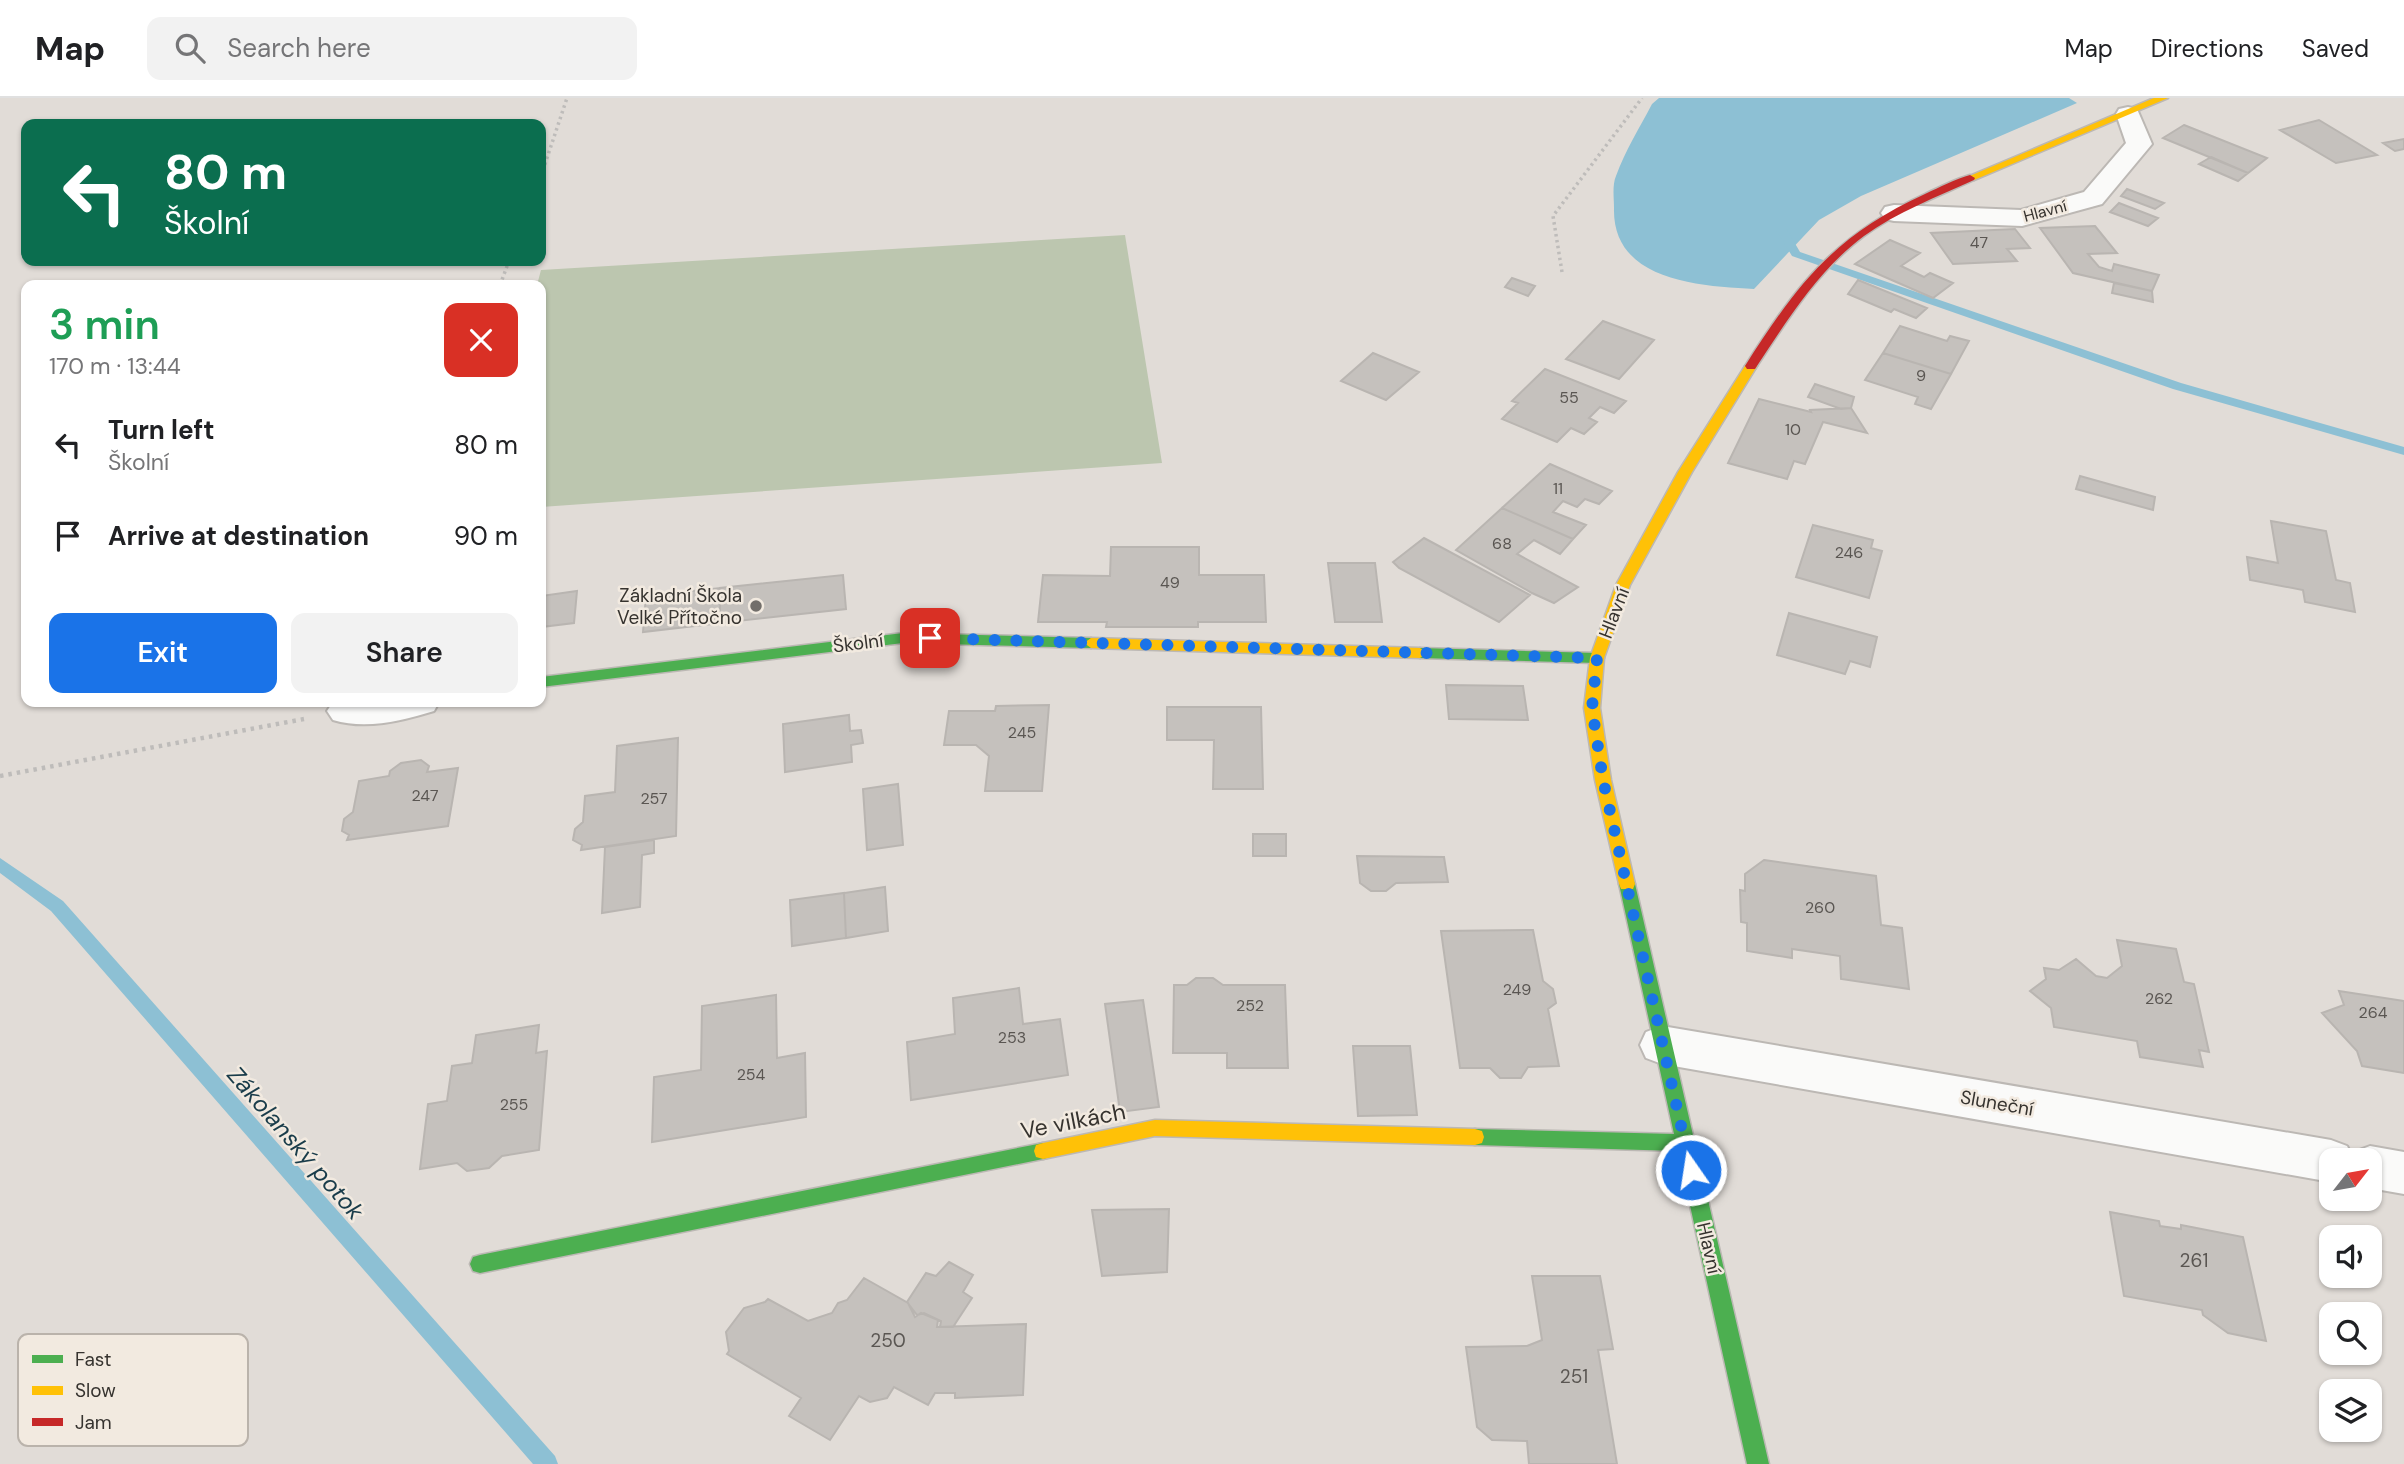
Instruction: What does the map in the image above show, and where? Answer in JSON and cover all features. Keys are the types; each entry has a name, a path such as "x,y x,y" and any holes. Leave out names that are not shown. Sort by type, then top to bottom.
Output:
{"main road":[{"name":"Hlavní","path":"1758,1464 1603,780 1592,708 1597,658 1623,585 1685,472 1754,361 1817,274 1859,235 1894,213 2162,98"},
{"name":"Školní","path":"546,681 903,638 1597,658"},
{"name":"Ve vilkách","path":"480,1264 1155,1128 1685,1143"}],"street":[{"name":"Hlavní","path":"1894,213 2022,219 2093,198 2138,144 2128,114"},
{"path":"346,711 381,711 399,707"},
{"name":"Sluneční","path":"1662,1045 2319,1159"},
{"path":"2382,1169 2404,1173"}],"path":[{"path":"546,161 567,98"},
{"path":"1562,272 1553,216 1643,98"},
{"path":"0,776 346,711"}],"green space":[{"path":"1125,235 1162,463 546,507 546,280 538,280 541,270"}],"water":[{"path":"1659,98 2069,98 2077,103 1861,196 1819,220 1754,289 1709,285 1663,275 1643,265 1627,251 1617,232 1615,180 1638,130 1652,104"}],"building":[{"path":"2319,120 2377,155 2336,163 2280,130"},
{"path":"2184,125 2267,158 2248,173 2163,138"},
{"path":"2404,139 2404,149 2395,151 2383,143"},
{"path":"2211,157 2248,173 2238,181 2199,164"},
{"path":"2127,189 2164,203 2155,209 2121,196"},
{"path":"2119,203 2158,218 2148,226 2110,212"},
{"path":"2095,226 2117,253 2088,254 2099,267 2112,271 2114,264 2159,275 2152,291 2073,273 2040,228"},
{"path":"2015,229 2030,248 2007,249 2017,261 1953,264 1931,233"},
{"path":"1890,240 1920,253 1901,266 1924,277 1930,273 1953,283 1933,298 1855,264"},
{"path":"1512,278 1535,286 1528,296 1505,287"},
{"path":"1858,280 1927,308 1916,318 1894,309 1891,312 1848,294"},
{"path":"2114,283 2152,291 2153,302 2112,293"},
{"path":"1603,321 1654,340 1619,379 1566,359"},
{"path":"1900,326 1947,341 1950,336 1969,341 1951,374 1883,353"},
{"path":"1373,353 1419,372 1386,400 1341,381"},
{"path":"1883,353 1951,374 1931,409 1915,404 1918,397 1865,380"},
{"path":"1545,369 1626,401 1614,413 1600,407 1589,418 1597,422 1584,434 1571,428 1557,442 1502,419 1518,403 1512,401"},
{"path":"1815,384 1854,397 1851,408 1841,409 1808,397"},
{"path":"1759,399 1811,412 1810,410 1851,408 1867,433 1823,422 1805,464 1794,461 1787,479 1728,463"},
{"path":"1550,464 1612,491 1599,504 1585,499 1577,507 1563,501 1553,512 1586,525 1573,539 1502,508"},
{"path":"2080,476 2155,497 2153,510 2076,489"},
{"path":"1502,508 1573,539 1560,554 1534,540 1517,554 1578,587 1554,603 1456,550"},
{"path":"2271,521 2326,531 2336,580 2350,583 2355,612 2305,602 2303,590 2250,580 2247,557 2278,563"},
{"path":"1813,525 1873,540 1871,548 1882,551 1869,598 1796,577"},
{"path":"1424,538 1530,595 1499,622 1399,568 1393,562"},
{"path":"1111,547 1199,547 1199,575 1264,575 1266,622 1198,622 1198,627 1106,627 1107,622 1038,622 1043,575 1110,576"},
{"path":"1328,563 1375,563 1382,622 1335,622"},
{"path":"843,575 846,609 720,623 720,588"},
{"path":"720,588 720,623 643,632 646,596"},
{"path":"577,591 574,623 546,626 546,595"},
{"path":"1789,613 1877,637 1870,667 1850,661 1845,674 1777,655"},
{"path":"1446,685 1523,686 1528,720 1449,719"},
{"path":"1049,705 1042,791 985,791 989,756 976,745 944,745 949,711 995,711 996,706"},
{"path":"1167,707 1261,707 1263,789 1213,789 1214,740 1167,740"},
{"path":"849,715 850,731 861,730 863,743 851,745 852,762 785,772 783,724"},
{"path":"678,738 676,836 581,850 582,845 573,840 575,829 583,822 585,796 615,792 617,746"},
{"path":"421,760 429,766 427,772 458,768 448,826 347,840 349,835 342,831 344,819 353,812 359,781 389,776 390,771 401,763"},
{"path":"898,784 903,845 867,850 863,789"},
{"path":"1253,834 1286,834 1286,856 1253,856"},
{"path":"654,840 654,853 642,855 640,907 602,913 605,847"},
{"path":"1357,856 1444,857 1448,882 1396,883 1386,891 1371,891 1360,883"},
{"path":"1764,860 1876,876 1881,925 1902,928 1909,989 1841,979 1840,956 1792,949 1792,958 1747,951 1747,923 1741,922 1740,890 1745,891 1745,874"},
{"path":"885,887 888,931 846,938 844,893"},
{"path":"844,893 846,938 792,946 790,900"},
{"path":"1533,930 1543,981 1553,989 1556,1003 1548,1009 1559,1066 1528,1067 1521,1078 1500,1078 1490,1068 1460,1068 1441,931"},
{"path":"2117,940 2176,949 2184,982 2194,984 2209,1052 2199,1050 2203,1067 2140,1057 2137,1041 2054,1027 2051,1008 2030,991 2046,979 2044,968 2059,970 2076,959 2096,976 2107,978 2122,966"},
{"path":"1196,978 1213,978 1223,985 1285,985 1288,1068 1227,1068 1227,1053 1173,1053 1174,985 1187,985"},
{"path":"1019,988 1023,1024 1060,1019 1068,1075 911,1100 907,1042 955,1034 953,998"},
{"path":"2339,991 2404,1001 2404,1073 2362,1066 2357,1051 2322,1013 2344,1005"},
{"path":"776,995 777,1058 805,1053 806,1117 652,1142 654,1077 701,1070 702,1006"},
{"path":"1143,1000 1159,1107 1120,1112 1105,1004"},
{"path":"539,1025 536,1053 547,1051 539,1150 502,1156 489,1168 467,1171 457,1163 420,1169 428,1104 447,1101 452,1066 472,1063 476,1035"},
{"path":"1353,1046 1410,1046 1417,1115 1358,1116"},
{"path":"1169,1209 1167,1272 1102,1276 1092,1210"},
{"path":"2110,1212 2159,1221 2160,1226 2181,1229 2181,1225 2243,1237 2266,1341 2228,1333 2203,1315 2202,1310 2124,1296"},
{"path":"949,1262 973,1275 963,1292 972,1298 953,1327 940,1327 941,1321 924,1313 917,1315 907,1302 926,1273 936,1276"},
{"path":"1532,1276 1600,1276 1613,1349 1598,1350 1617,1464 1529,1464 1527,1441 1492,1440 1477,1427 1466,1347 1527,1346 1542,1340"},
{"path":"864,1278 908,1303 915,1317 921,1313 938,1320 937,1327 1026,1324 1023,1395 955,1398 955,1393 935,1393 928,1405 894,1387 887,1398 870,1402 859,1396 830,1440 789,1416 801,1398 727,1354 729,1351 726,1332 744,1308 768,1299 808,1321 832,1313 838,1303 847,1300"}],"waterway":[{"path":"1782,230 1796,254 2177,386 2404,451"},
{"name":"Zákolanský potok","path":"0,864 57,906 547,1464"}],"traffic: fast":[{"path":"546,681 903,638 1091,643"},
{"path":"1420,653 1597,658"},
{"path":"1627,884 1758,1464"},
{"path":"1475,1137 1685,1143"},
{"path":"480,1264 1043,1151"}],"traffic: slow":[{"path":"1970,178 2163,98"},
{"path":"1627,884 1603,780 1592,708 1597,658 1623,585 1685,472 1751,366"},
{"path":"1091,643 1420,653"},
{"path":"1043,1151 1155,1128 1475,1137"}],"traffic: jam":[{"path":"1751,366 1800,295 1844,247 1886,218 1970,178"}],"place":[{"name":"Základní Škola Velké Přítočno","path":"756,606"}],"route":[{"path":"930,638 1597,658 1592,708 1603,780 1691,1170"}]}
